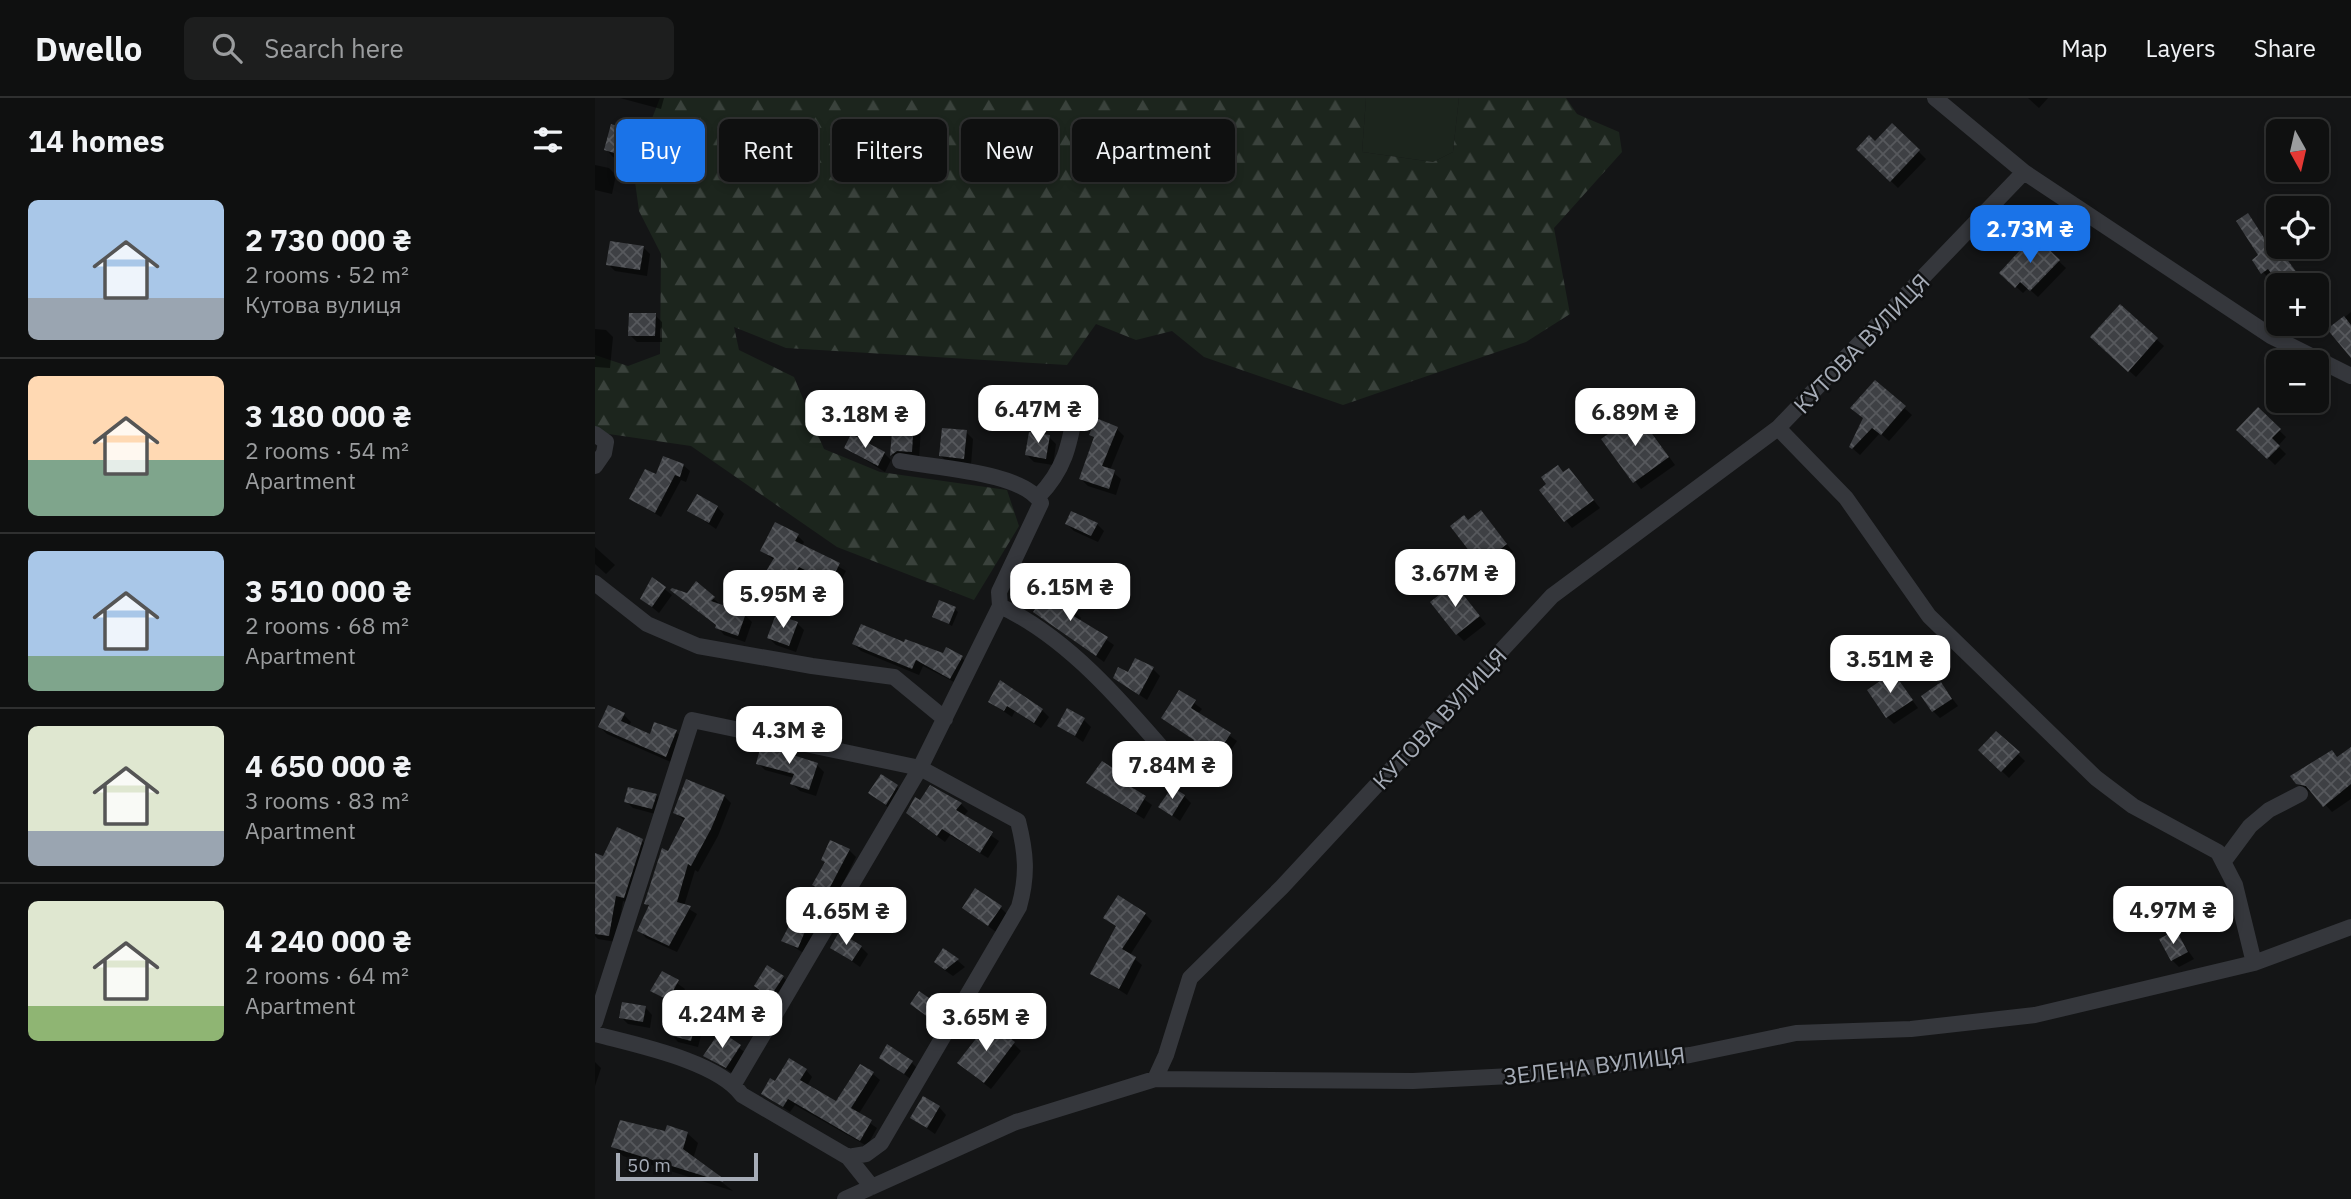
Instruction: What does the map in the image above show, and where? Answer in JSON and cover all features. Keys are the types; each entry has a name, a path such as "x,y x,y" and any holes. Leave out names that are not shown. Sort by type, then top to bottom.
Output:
{"street":[{"path":"1935,98 2024,172 2271,336 2351,376"},
{"name":"КУТОВА ВУЛИЦЯ","path":"1155,1079 1166,1055 1190,978 1282,887 1552,596 1778,428 2024,172"},
{"path":"1038,497 1054,481 1068,455 1078,398"},
{"path":"1778,428 1846,498 1929,616 2086,768 2133,806 2218,852 2235,885 2254,963"},
{"path":"595,434 606,442 604,453 595,466"},
{"path":"734,1084 920,768 1000,606 999,592 1041,503 1035,492 1012,481 900,461"},
{"path":"595,583 647,624 698,646 812,667 894,677 945,719"},
{"path":"1000,606 1026,618 1104,685 1174,762"},
{"path":"595,1022 692,720 920,768 1018,821 1026,853 1027,880 1019,907 881,1143 866,1154 848,1157"},
{"path":"2224,861 2250,826 2269,810 2300,794"},
{"name":"ЗЕЛЕНА ВУЛИЦЯ","path":"845,1199 1016,1122 1155,1079 1413,1081 1532,1075 1690,1055 1796,1033 1911,1029 2035,1015 2254,963 2351,927"},
{"path":"595,1034 670,1054 734,1084 743,1095 848,1157 872,1187"}],"green space":[{"path":"660,98 1366,98 1362,152 1433,162 1453,152 1459,98 1566,98 1577,114 1619,132 1622,152 1554,228 1570,314 1526,342 1343,405 1204,357 1172,331 1136,340 1096,324 1067,365 786,348 734,327 739,350 794,377 824,449 880,472 1007,490 1019,526 974,600 837,547 691,446 595,432 595,355 628,366 660,354 661,254 639,211 635,182 705,182 705,119 652,119"},
{"path":"1366,98 1459,98 1453,152 1433,162 1362,152"}],"building":[{"path":"1892,123 1920,150 1890,182 1856,149 1869,135 1875,141"},
{"path":"611,124 616,126 616,154 604,150"},
{"path":"2248,213 2266,241 2266,259 2287,259 2297,273 2271,273 2268,269 2261,274 2252,260 2258,255 2236,221"},
{"path":"2034,235 2060,260 2030,291 2020,282 2015,288 1999,273"},
{"path":"610,241 644,246 640,270 606,265"},
{"path":"2120,304 2158,338 2128,372 2090,337"},
{"path":"629,313 656,313 655,336 628,336"},
{"path":"2344,316 2351,325 2351,358 2329,331 2329,327"},
{"path":"1875,380 1906,406 1881,435 1872,428 1852,449 1849,447 1863,418 1850,408"},
{"path":"2258,407 2281,429 2272,438 2280,446 2267,459 2236,430"},
{"path":"1637,413 1669,457 1633,483 1601,439"},
{"path":"1096,418 1118,427 1102,466 1115,470 1109,489 1079,479 1094,437 1089,435"},
{"path":"893,419 914,420 912,452 897,451 890,456"},
{"path":"942,428 967,430 964,459 939,456"},
{"path":"1029,432 1050,435 1046,459 1025,455"},
{"path":"851,434 885,452 878,466 844,448"},
{"path":"663,456 684,464 680,477 675,475 655,513 629,499 645,469 656,474"},
{"path":"1558,465 1563,472 1569,468 1594,500 1564,522 1539,490 1546,484 1541,477"},
{"path":"697,494 718,506 709,523 687,511"},
{"path":"1481,510 1507,544 1480,565 1450,526 1464,515 1468,520"},
{"path":"1071,511 1098,523 1091,536 1065,524"},
{"path":"775,522 799,534 795,541 840,563 830,583 799,567 786,591 762,578 774,558 760,551"},
{"path":"652,577 666,587 652,607 640,599"},
{"path":"696,581 715,597 711,601 746,613 738,636 715,628 716,625 670,590 672,588 687,593"},
{"path":"1454,583 1480,616 1456,635 1430,602"},
{"path":"1047,591 1075,609 1072,615 1108,637 1096,656 1033,612"},
{"path":"939,600 956,607 949,624 932,617"},
{"path":"776,614 798,622 789,646 767,638"},
{"path":"861,624 904,642 905,639 943,653 946,647 963,656 950,679 916,660 912,669 852,644"},
{"path":"1135,658 1154,667 1139,695 1113,678 1118,667 1128,672"},
{"path":"1893,672 1913,700 1886,718 1867,690"},
{"path":"1000,680 1043,709 1034,723 1007,706 1004,711 988,702"},
{"path":"1941,682 1952,699 1932,712 1921,696"},
{"path":"1179,690 1196,700 1191,708 1231,733 1212,762 1189,748 1194,740 1161,718"},
{"path":"608,705 625,713 621,721 650,734 654,722 677,730 666,757 598,727"},
{"path":"1067,708 1085,718 1075,736 1057,726"},
{"path":"1996,731 2020,752 2001,772 1978,750"},
{"path":"761,745 818,763 809,790 790,784 794,774 756,764"},
{"path":"2351,747 2351,784 2323,807 2306,786 2296,784 2290,776 2332,750 2337,757"},
{"path":"1102,761 1122,774 1118,779 1146,796 1136,813 1086,783"},
{"path":"881,774 898,785 886,805 868,793"},
{"path":"686,779 725,795 711,829 691,866 688,864 677,902 691,906 669,946 637,931 649,905 644,904 662,848 668,851 685,818 673,813"},
{"path":"930,785 962,803 956,810 993,832 980,853 942,829 937,836 906,813 915,797 920,800"},
{"path":"628,787 657,794 652,809 624,802"},
{"path":"1172,787 1185,795 1172,816 1158,807"},
{"path":"617,827 643,839 624,898 616,896 609,936 595,934 595,853 603,856"},
{"path":"830,840 850,849 827,893 812,885 825,862 821,860"},
{"path":"975,888 1002,906 988,926 962,908"},
{"path":"1118,895 1146,913 1122,949 1136,957 1119,989 1090,974 1116,926 1103,918"},
{"path":"799,907 812,915 798,948 781,941"},
{"path":"2176,930 2188,952 2171,961 2159,939"},
{"path":"839,932 862,946 852,961 830,948"},
{"path":"943,948 959,959 945,970 934,962"},
{"path":"767,965 784,976 770,997 754,986"},
{"path":"662,971 679,980 668,1000 650,991"},
{"path":"919,991 942,1007 932,1020 910,1004"},
{"path":"622,1002 646,1006 643,1022 619,1018"},
{"path":"675,1010 698,1015 691,1041 669,1035"},
{"path":"989,1022 1015,1042 984,1083 957,1063"},
{"path":"720,1031 741,1045 726,1068 703,1056"},
{"path":"887,1044 913,1061 904,1074 879,1058"},
{"path":"789,1058 807,1069 800,1080 836,1101 860,1064 874,1072 851,1108 872,1120 860,1141 788,1099 783,1107 761,1094 770,1078 775,1081"},
{"path":"923,1096 940,1106 927,1128 910,1118"},
{"path":"620,1120 665,1131 667,1125 688,1132 683,1149 724,1179 723,1182 611,1147"}]}
